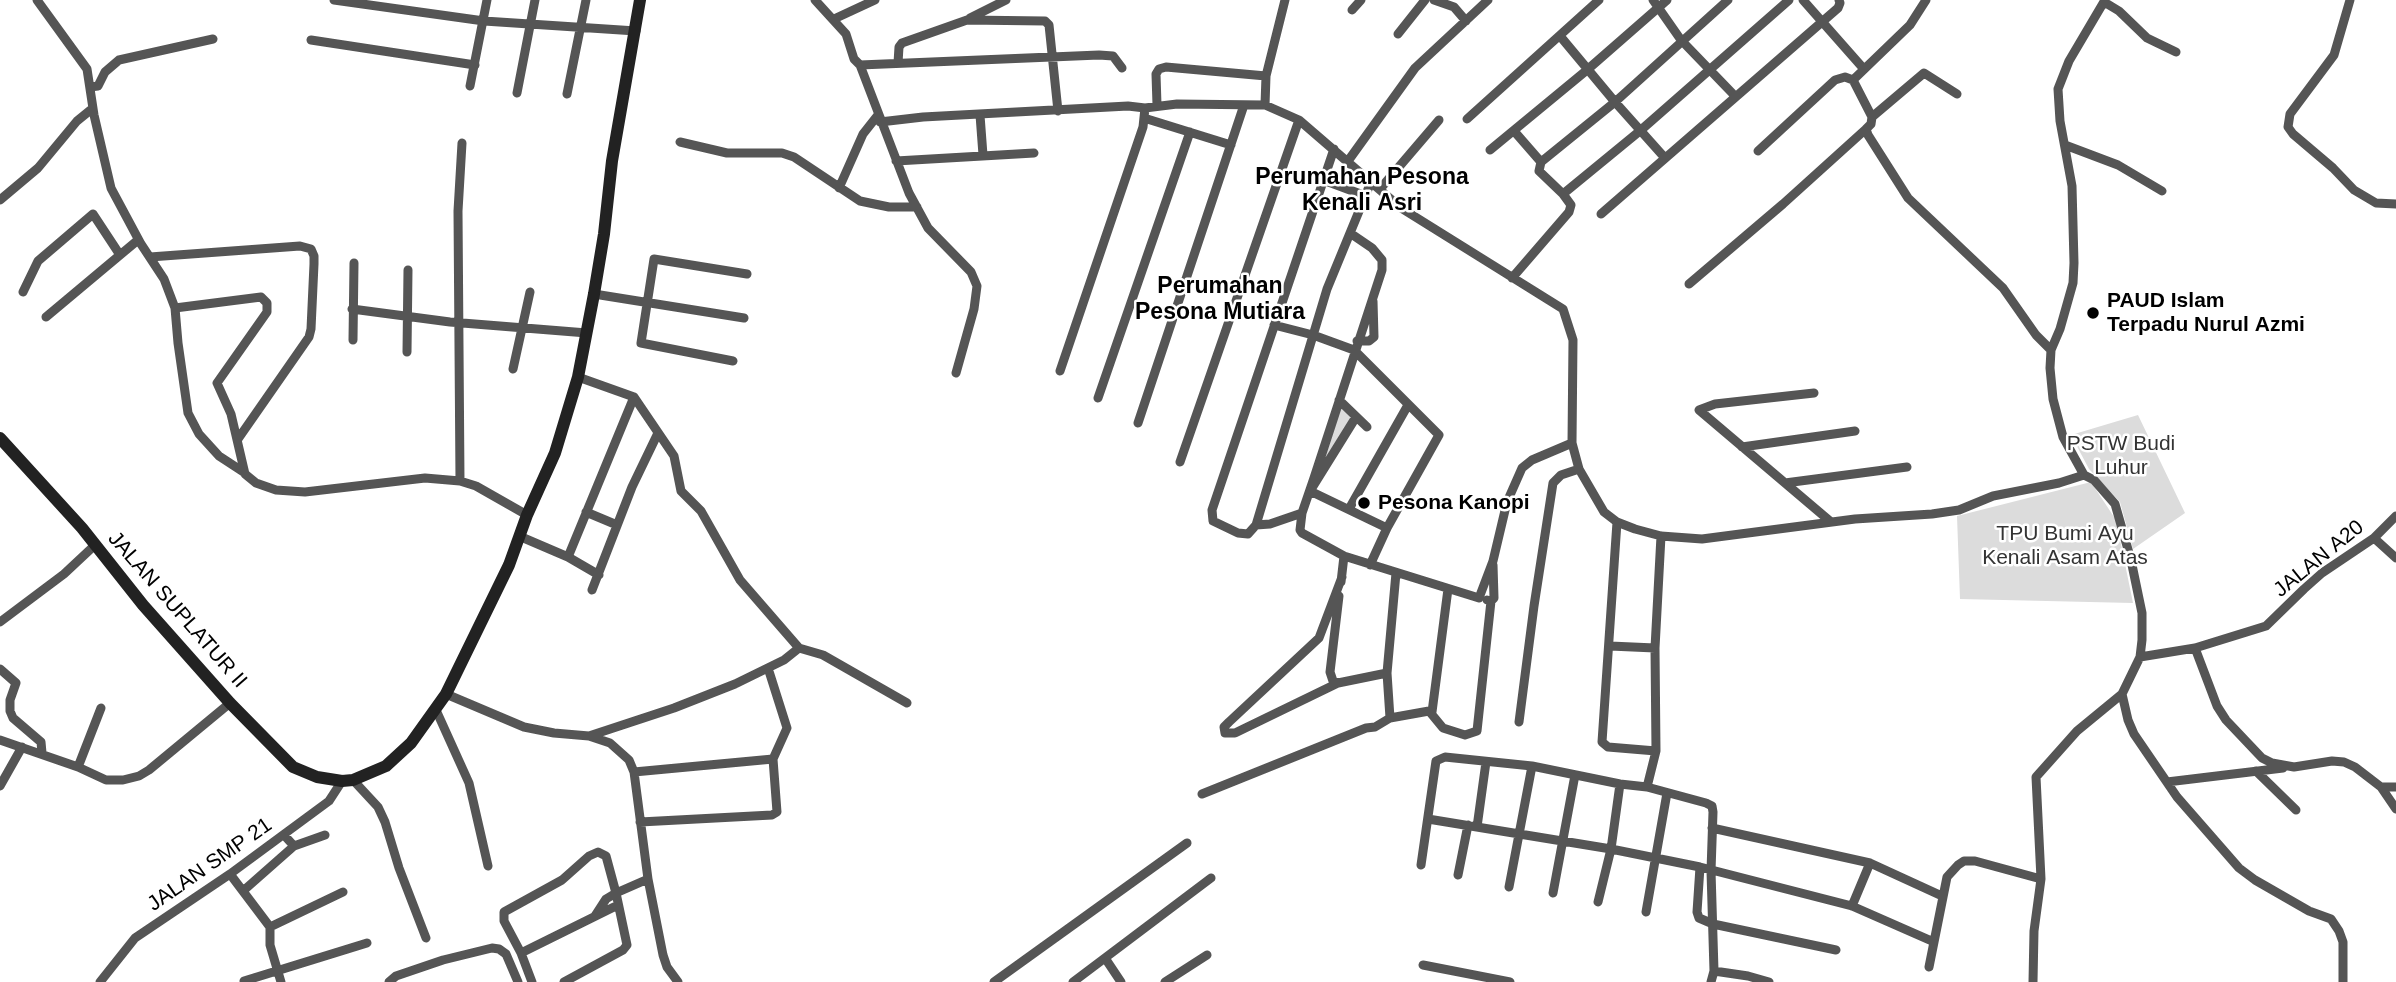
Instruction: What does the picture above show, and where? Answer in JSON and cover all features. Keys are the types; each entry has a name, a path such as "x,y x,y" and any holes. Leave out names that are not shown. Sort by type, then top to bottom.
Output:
{"street":[{"path":"470,86 487,0"},
{"path":"517,93 535,0"},
{"path":"567,94 586,0"},
{"path":"426,938 378,807 348,780 386,766 411,743 436,710 503,578 555,453 578,377 587,333 604,233 612,161 640,0"},
{"path":"815,0 845,34 854,59 860,65 896,161 928,228 971,272 977,286 974,309 956,373"},
{"path":"834,19 875,0"},
{"path":"898,63 899,47 902,43 967,20 1006,0"},
{"path":"1265,105 1266,76 1285,0"},
{"path":"1352,10 1361,0"},
{"path":"1398,34 1425,0"},
{"path":"1434,0 1454,8 1466,21"},
{"path":"1348,162 1415,68 1488,0"},
{"path":"1467,119 1599,0"},
{"path":"1490,150 1587,70 1656,4 1667,0"},
{"path":"1512,278 1569,212 1571,205 1539,171 1541,162 1615,102 1728,0"},
{"path":"1563,194 1710,72 1789,0"},
{"path":"1803,0 1863,68"},
{"path":"1601,214 1838,8 1839,0"},
{"path":"1853,80 1910,25 1926,0"},
{"path":"2350,0 2334,55 2290,114 2288,127 2354,190 2376,203 2396,204"},
{"path":"41,1 87,69 111,188 138,240 164,279 175,308 188,413 199,434 219,456 256,482 276,490 305,492 425,478 460,481 477,486 527,515"},
{"path":"334,1 484,21 636,31"},
{"path":"2033,982 2034,930 2042,879 2036,777 2077,731 2123,694 2140,657 2141,613 2120,518 2115,504 2094,480 2084,475 2063,438 2056,416 2051,379 2051,350 2073,283 2073,197 2059,107 2059,83 2104,1 2147,37 2176,52"},
{"path":"1656,4 1681,40 1735,96"},
{"path":"967,20 1045,22 1049,25 1058,111"},
{"path":"1560,36 1665,158"},
{"path":"90,87 98,86 105,72 119,60 213,39"},
{"path":"311,40 475,65"},
{"path":"860,65 1113,56 1122,68"},
{"path":"1157,105 1156,74 1159,69 1166,67 1266,76"},
{"path":"1872,117 1924,72 1957,94"},
{"path":"1689,284 1866,130 1872,117 1853,80 1845,77 1835,80 1758,151"},
{"path":"1060,371 1139,140 1145,113 1157,105 1265,105 1299,120 1401,208 1563,309 1573,340 1570,408 1572,443 1579,469 1604,512 1617,522 1661,536 1702,538 1959,510 1993,496 2059,484 2084,475"},
{"path":"1138,423 1244,105"},
{"path":"839,188 863,134 879,119 1128,106 1190,132 1231,145"},
{"path":"0,200 38,168 77,121 93,108"},
{"path":"980,115 983,155"},
{"path":"1180,462 1299,120"},
{"path":"1380,189 1439,120"},
{"path":"1866,130 1908,198 2003,288 2036,335 2051,350"},
{"path":"1514,131 1541,162"},
{"path":"1098,398 1190,132"},
{"path":"680,142 727,153 782,153 825,176 860,201 889,207 917,207"},
{"path":"460,481 458,211 462,144"},
{"path":"2065,145 2118,165 2162,191"},
{"path":"1334,149 1211,516 1213,521 1243,535 1252,531 1256,525 1327,289 1371,182"},
{"path":"896,161 1034,153"},
{"path":"1323,180 1366,195"},
{"path":"23,292 38,261 93,214 120,255"},
{"path":"1350,233 1372,248 1381,260 1382,270 1302,513 1300,530 1344,556 1491,601"},
{"path":"46,317 138,240"},
{"path":"150,257 300,246 311,249 314,264 309,337 238,439"},
{"path":"733,361 641,343 654,259 747,274"},
{"path":"353,340 354,263"},
{"path":"407,352 408,270"},
{"path":"513,369 530,292"},
{"path":"594,294 744,318"},
{"path":"1356,346 1374,337 1373,296"},
{"path":"175,308 261,297 267,303 267,312 217,383 231,414 246,474"},
{"path":"352,307 450,316 459,321 587,333"},
{"path":"1274,325 1356,346 1408,405 1437,432 1438,437 1387,528 1370,565"},
{"path":"578,377 635,397 674,456 681,491 701,511 740,580 799,648 823,655 906,703"},
{"path":"1814,393 1715,404 1699,410 1831,522"},
{"path":"568,557 635,397"},
{"path":"1339,400 1367,427"},
{"path":"1349,509 1408,405"},
{"path":"1310,491 1356,417"},
{"path":"1742,447 1855,431"},
{"path":"592,590 632,487 658,433"},
{"name":"JALAN SUPLATUR II","path":"0,438 230,703 293,767 317,777 348,780"},
{"path":"1479,598 1493,561 1507,502 1522,468 1532,460 1572,443"},
{"path":"1785,483 1908,467"},
{"path":"1519,722 1553,483 1561,475 1579,469"},
{"path":"1310,491 1387,528"},
{"path":"586,512 617,525"},
{"path":"1256,525 1270,524 1302,513"},
{"name":"JALAN A20","path":"2140,657 2195,648 2266,626 2322,573 2374,538 2396,516"},
{"path":"1617,522 1602,742 1608,747 1656,751"},
{"path":"519,536 568,557 599,575"},
{"path":"1647,787 1656,751 1655,648 1661,536"},
{"path":"2374,538 2396,558"},
{"path":"0,622 64,574 95,545"},
{"path":"1338,683 1333,681 1329,673 1344,556"},
{"path":"1448,589 1432,712 1443,728 1465,735 1477,731 1491,601 1494,598 1493,561"},
{"path":"1390,718 1387,673 1396,573"},
{"path":"1342,577 1319,638 1224,727 1225,733 1235,733 1338,683 1387,673"},
{"path":"1610,646 1655,648"},
{"path":"589,736 674,708 768,668 799,648"},
{"path":"2195,648 2211,695 2226,720 2262,758 2272,763 2294,766"},
{"path":"640,822 775,814 778,810 773,759 787,727 768,668"},
{"path":"0,669 16,684 10,700 13,718 41,742 42,753"},
{"path":"446,694 524,727 589,736 610,743 629,760 635,772 648,879 663,955 667,967 678,982"},
{"path":"2123,694 2134,734 2166,782 2239,869 2309,911 2331,919 2343,942 2343,982"},
{"path":"0,740 115,781 139,776 149,770 230,703"},
{"path":"78,766 101,708"},
{"path":"436,710 469,783 488,866"},
{"path":"1202,794 1366,728 1376,727 1390,718 1432,712"},
{"path":"0,786 22,747"},
{"path":"1421,865 1436,761 1445,757 1532,766 1620,785 1647,787 1712,806 1714,971 1711,982"},
{"path":"635,772 773,759"},
{"path":"2166,782 2332,761 2344,762 2381,787 2396,809"},
{"path":"1458,875 1486,762"},
{"path":"1509,887 1532,766"},
{"path":"2256,771 2296,810"},
{"path":"1553,894 1575,775"},
{"name":"JALAN SMP 21","path":"100,982 135,938 284,835 329,801 348,780"},
{"path":"1598,902 1611,849 1620,785"},
{"path":"2381,787 2396,787"},
{"path":"1646,912 1667,793"},
{"path":"1429,819 1611,849 1700,867 1852,906 1934,943"},
{"path":"1712,828 1871,863 1942,896"},
{"path":"284,835 294,846"},
{"path":"243,891 294,846 325,835"},
{"path":"994,982 1187,843"},
{"path":"532,982 521,953 504,921 503,912 562,880 589,856 598,852 606,856 627,945 623,950 564,982"},
{"path":"1929,967 1947,877 1964,861 1975,860 2042,879"},
{"path":"1852,906 1871,863"},
{"path":"1700,867 1697,916 1713,924 1836,950"},
{"path":"230,874 270,927 270,945 281,982"},
{"path":"1073,982 1211,878"},
{"path":"595,916 607,899 616,892 648,879"},
{"path":"270,927 343,892"},
{"path":"521,953 618,905"},
{"path":"244,981 367,943"},
{"path":"389,982 396,976 443,960 492,948 506,954 518,982"},
{"path":"1165,982 1207,955"},
{"path":"1105,958 1121,982"},
{"path":"1423,965 1510,982"},
{"path":"1714,971 1769,982"}],"green space":[{"path":"1339,406 1352,417 1320,469"},
{"name":"PSTW Budi Luhur","path":"2138,415 2185,513 2133,549 2120,502 2089,469 2071,435"},
{"name":"TPU Bumi Ayu Kenali Asam Atas","path":"2091,482 2116,520 2133,603 1960,599 1957,516"}],"place":[{"name":"PAUD Islam Terpadu Nurul Azmi","path":"2093,313"},
{"name":"Pesona Kanopi","path":"1364,503"}],"district":[{"name":"Perumahan Pesona Kenali Asri","path":"1362,191"},
{"name":"Perumahan Pesona Mutiara","path":"1220,300"}]}
